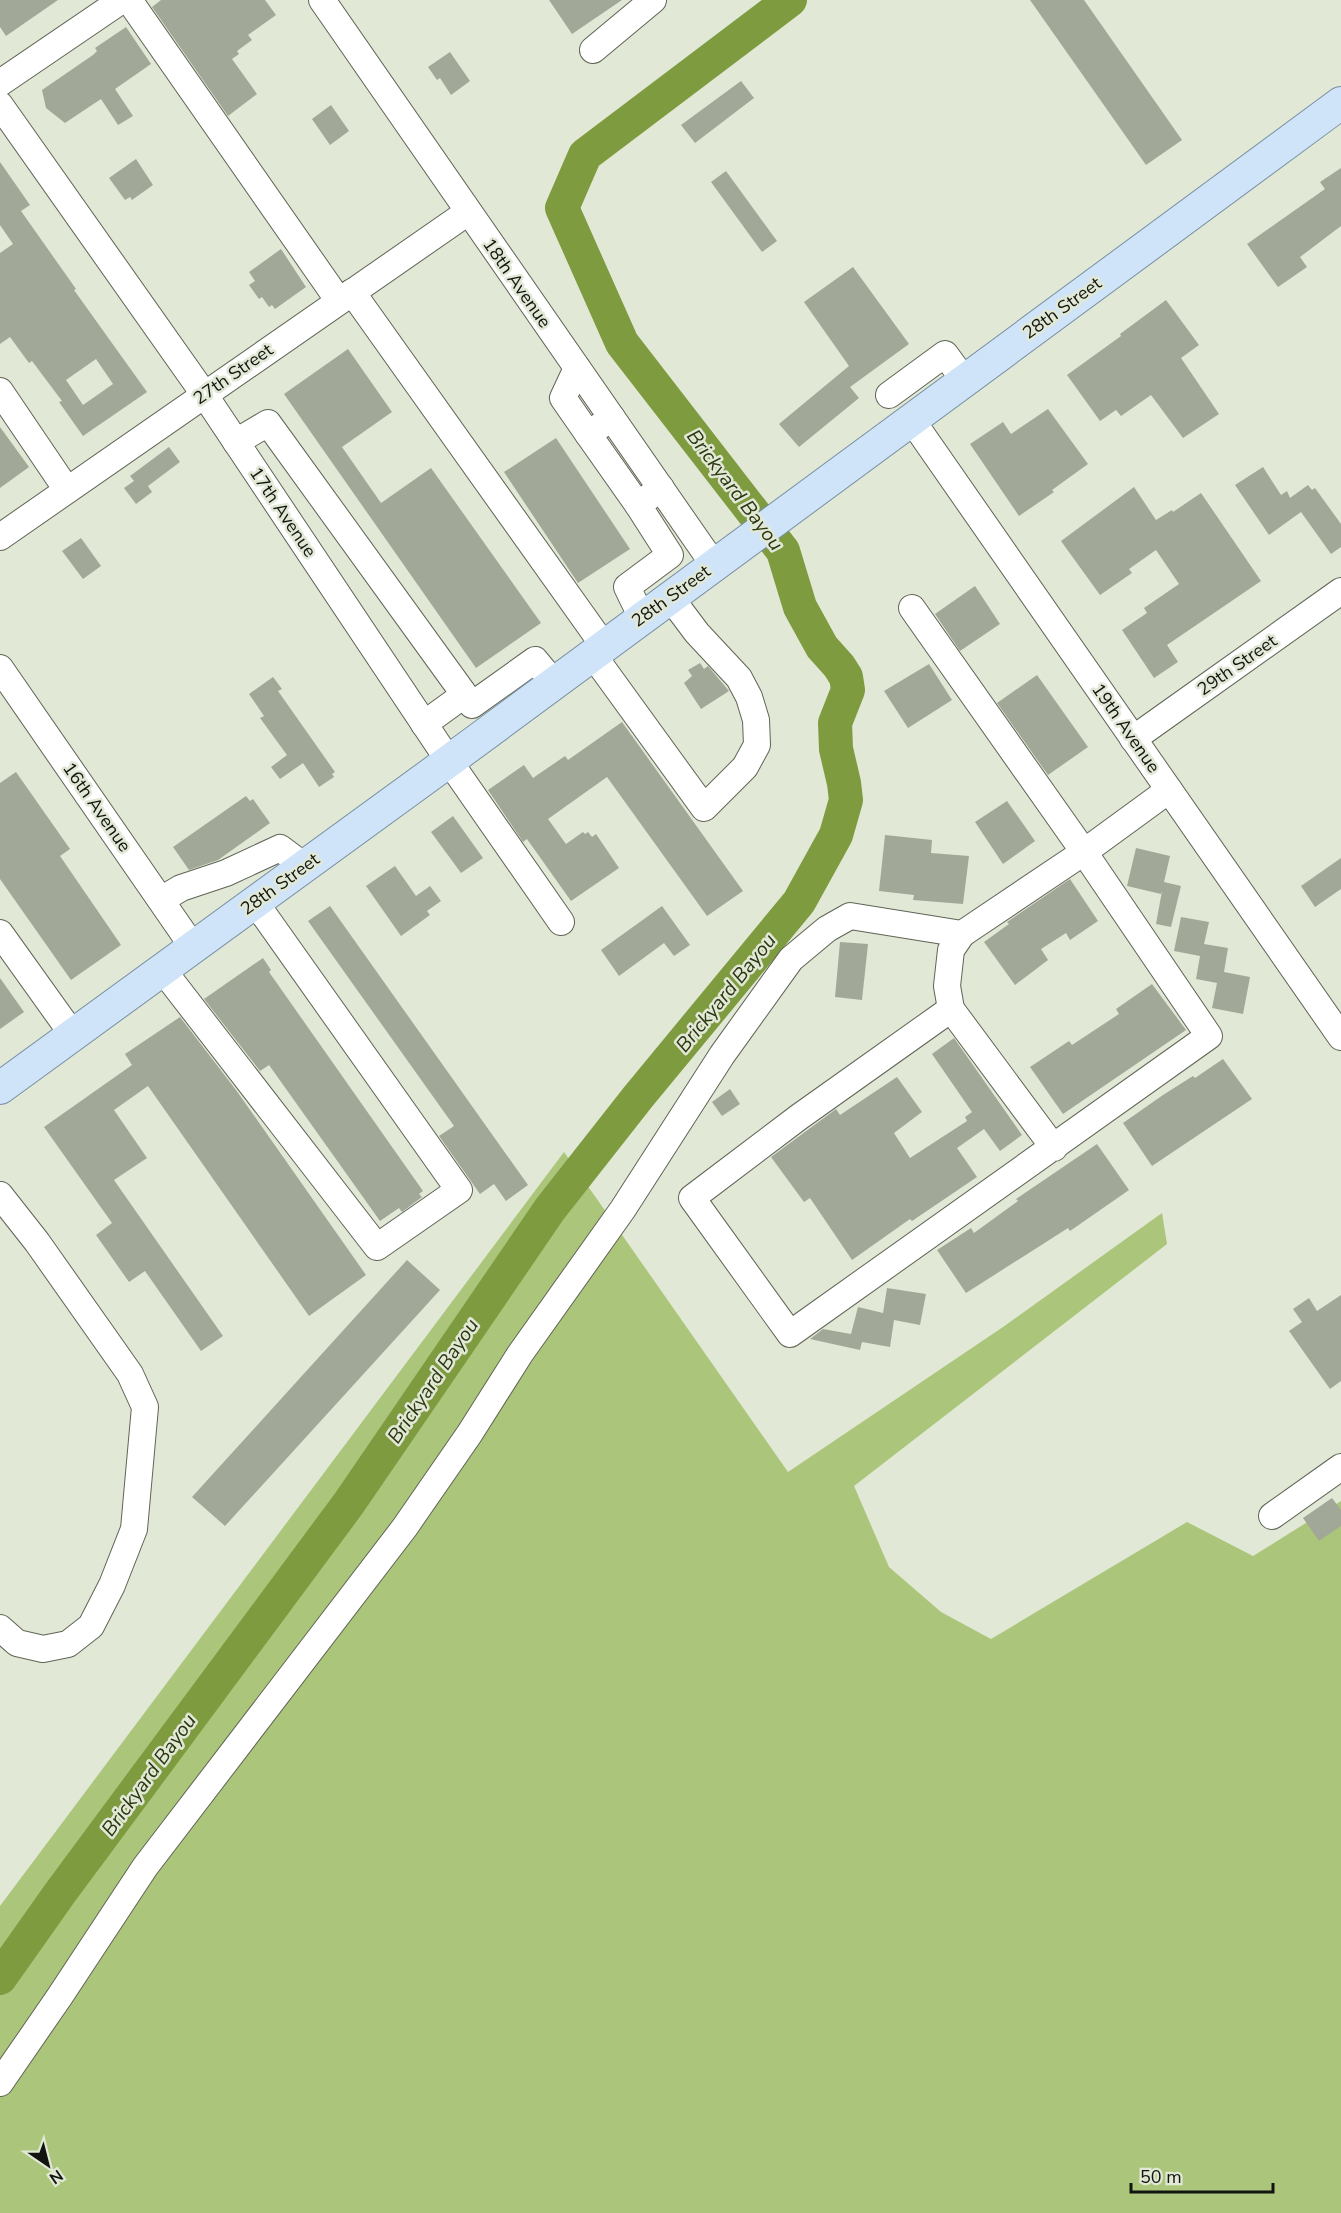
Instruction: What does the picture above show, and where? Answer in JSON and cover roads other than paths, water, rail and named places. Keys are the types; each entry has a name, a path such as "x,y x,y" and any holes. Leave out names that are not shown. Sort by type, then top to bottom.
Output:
{"main road":[{"name":"28th Street","path":"0,1088 449,761 1341,103"}],"street":[{"path":"0,83 122,0"},
{"path":"129,0 345,296 598,651 704,808 745,767 757,745 756,720 749,697 739,678 698,633 670,597"},
{"name":"18th Avenue","path":"322,0 661,488 726,556"},
{"path":"593,50 653,0"},
{"name":"17th Avenue","path":"0,105 204,394 449,761 561,922"},
{"name":"27th Street","path":"0,537 468,212"},
{"path":"889,395 945,354 964,380"},
{"path":"577,368 563,398 670,555 627,587 642,618"},
{"path":"0,391 67,490"},
{"path":"588,434 612,418"},
{"name":"19th Avenue","path":"911,419 1341,1037"},
{"path":"236,442 268,423 472,705 536,660 554,683"},
{"path":"638,505 661,488"},
{"name":"29th Street","path":"1133,739 1341,591"},
{"path":"912,608 1084,852 1209,1036 790,1334 692,1198 799,1117 951,1009"},
{"name":"16th Avenue","path":"0,668 193,947"},
{"path":"424,724 464,695"},
{"path":"1054,1148 951,1009 947,986 951,950 962,934 1084,852 1169,790"},
{"path":"161,900 181,888 226,873 280,848 304,866"},
{"path":"162,969 377,1247 459,1190 255,902"},
{"path":"0,2083 145,1867 405,1527 470,1433 520,1354 623,1209 722,1055 790,959 827,929 850,916 962,934"},
{"path":"0,933 73,1035"},
{"path":"0,1195 37,1242 130,1374 146,1407 134,1529 112,1585 91,1626 68,1644 42,1649 17,1643 0,1628"},
{"path":"1272,1516 1341,1467"}],"waterway":[{"name":"Brickyard Bayou","path":"0,1978 60,1893 349,1503 550,1209 638,1097 799,902 836,835 846,800 836,749 835,723 848,690 846,677 822,647 800,607 783,551 622,343 562,208 585,155 790,0"}]}
